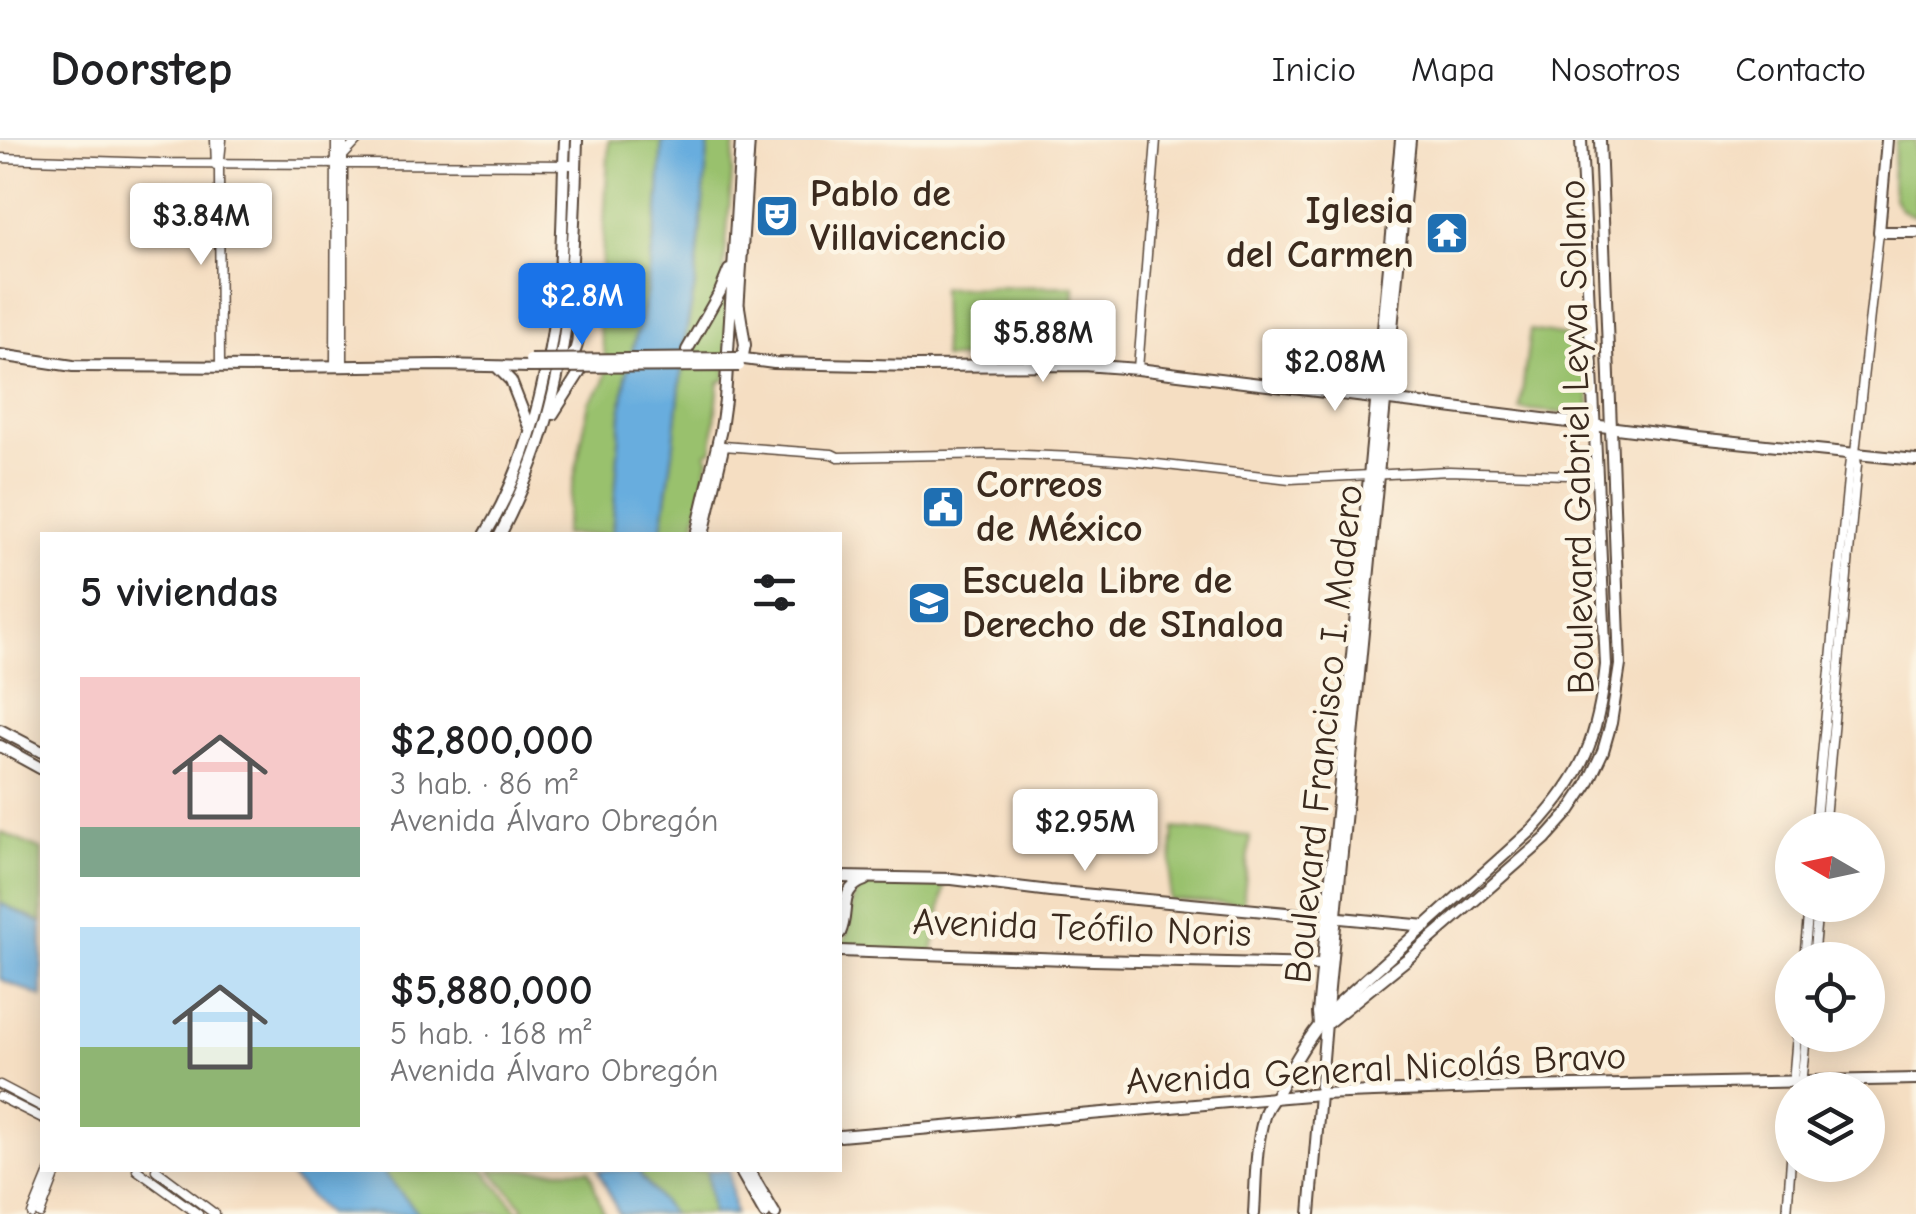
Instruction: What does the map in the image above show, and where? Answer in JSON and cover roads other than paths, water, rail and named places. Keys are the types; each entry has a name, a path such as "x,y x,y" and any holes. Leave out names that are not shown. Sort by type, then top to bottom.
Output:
{"main road":[{"path":"501,532 544,428 558,374 569,290 570,164 565,140"},
{"path":"487,532 506,496 530,430 547,365 570,164 577,140"},
{"path":"697,532 728,373 741,140"},
{"path":"704,532 731,408 749,140"},
{"name":"Boulevard Francisco I. Madero","path":"1381,400 1401,140"},
{"name":"Boulevard Francisco I. Madero","path":"1308,1214 1331,916 1410,140"},
{"name":"Boulevard Gabriel Leyva Solano","path":"1257,1214 1262,1122 1291,1066 1324,1022 1545,816 1567,788 1590,745 1601,707 1606,665 1581,140"},
{"name":"Boulevard Gabriel Leyva Solano","path":"1324,1022 1444,927 1558,825 1582,794 1603,751 1620,665 1600,140"},
{"path":"1886,140 1879,232 1916,232"},
{"path":"687,358 687,350 720,292 734,256"},
{"path":"568,360 578,344 569,290"},
{"path":"0,355 60,365 713,366 739,360 743,355 739,306"},
{"path":"440,364 497,367 568,360 687,358 739,360 752,365 1084,365 1916,460"},
{"path":"530,364 518,378 518,390 528,399 541,390"},
{"path":"713,366 722,377 722,418"},
{"path":"497,367 511,381 530,430"},
{"path":"544,428 583,367"},
{"path":"0,730 40,751"},
{"path":"0,746 40,767"},
{"path":"842,877 952,879 1050,892 1444,927"},
{"path":"842,928 848,892 859,882 877,878"},
{"name":"Boulevard Francisco I. Madero","path":"1324,1022 1318,1013 1331,916"},
{"name":"Avenida Teófilo Noris","path":"842,951 1322,966"},
{"name":"Avenida General Nicolás Bravo","path":"1885,1081 1916,1079"},
{"name":"Avenida General Nicolás Bravo","path":"842,1136 1320,1094 1482,1088 1775,1086"},
{"path":"741,1172 765,1214"},
{"path":"750,1172 775,1214"}],"street":[{"path":"218,140 220,367"},
{"path":"339,366 340,140"},
{"path":"341,162 358,140"},
{"path":"1138,369 1156,140"},
{"path":"0,158 219,165 570,164"},
{"path":"1826,812 1855,454 1879,232"},
{"path":"724,446 838,457 1076,457 1290,479 1449,470 1597,476"},
{"path":"1818,812 1848,468 1855,454"},
{"path":"0,1086 40,1106"},
{"path":"0,1098 40,1117"},
{"path":"32,1214 52,1172"},
{"path":"40,1214 52,1172"},
{"path":"140,1172 198,1214"},
{"path":"159,1172 215,1214"},
{"path":"1787,1214 1789,1182"},
{"path":"188,1205 194,1197"}],"water":[{"path":"662,140 709,140 695,285 661,532 612,532 626,377 646,294 658,210"},
{"path":"0,903 40,922 40,996 0,979"},
{"path":"286,1172 383,1172 419,1214 327,1214"},
{"path":"599,1172 640,1172 672,1214 619,1214"},
{"path":"707,1172 729,1172 735,1214 712,1214"}],"place":[{"name":"Pablo de Villavicencio","path":"777,216"},
{"name":"Iglesia del Carmen","path":"1447,233"},
{"name":"Correos de México","path":"943,507"},
{"name":"Escuela Libre de Derecho de SInaloa","path":"929,603"}]}
